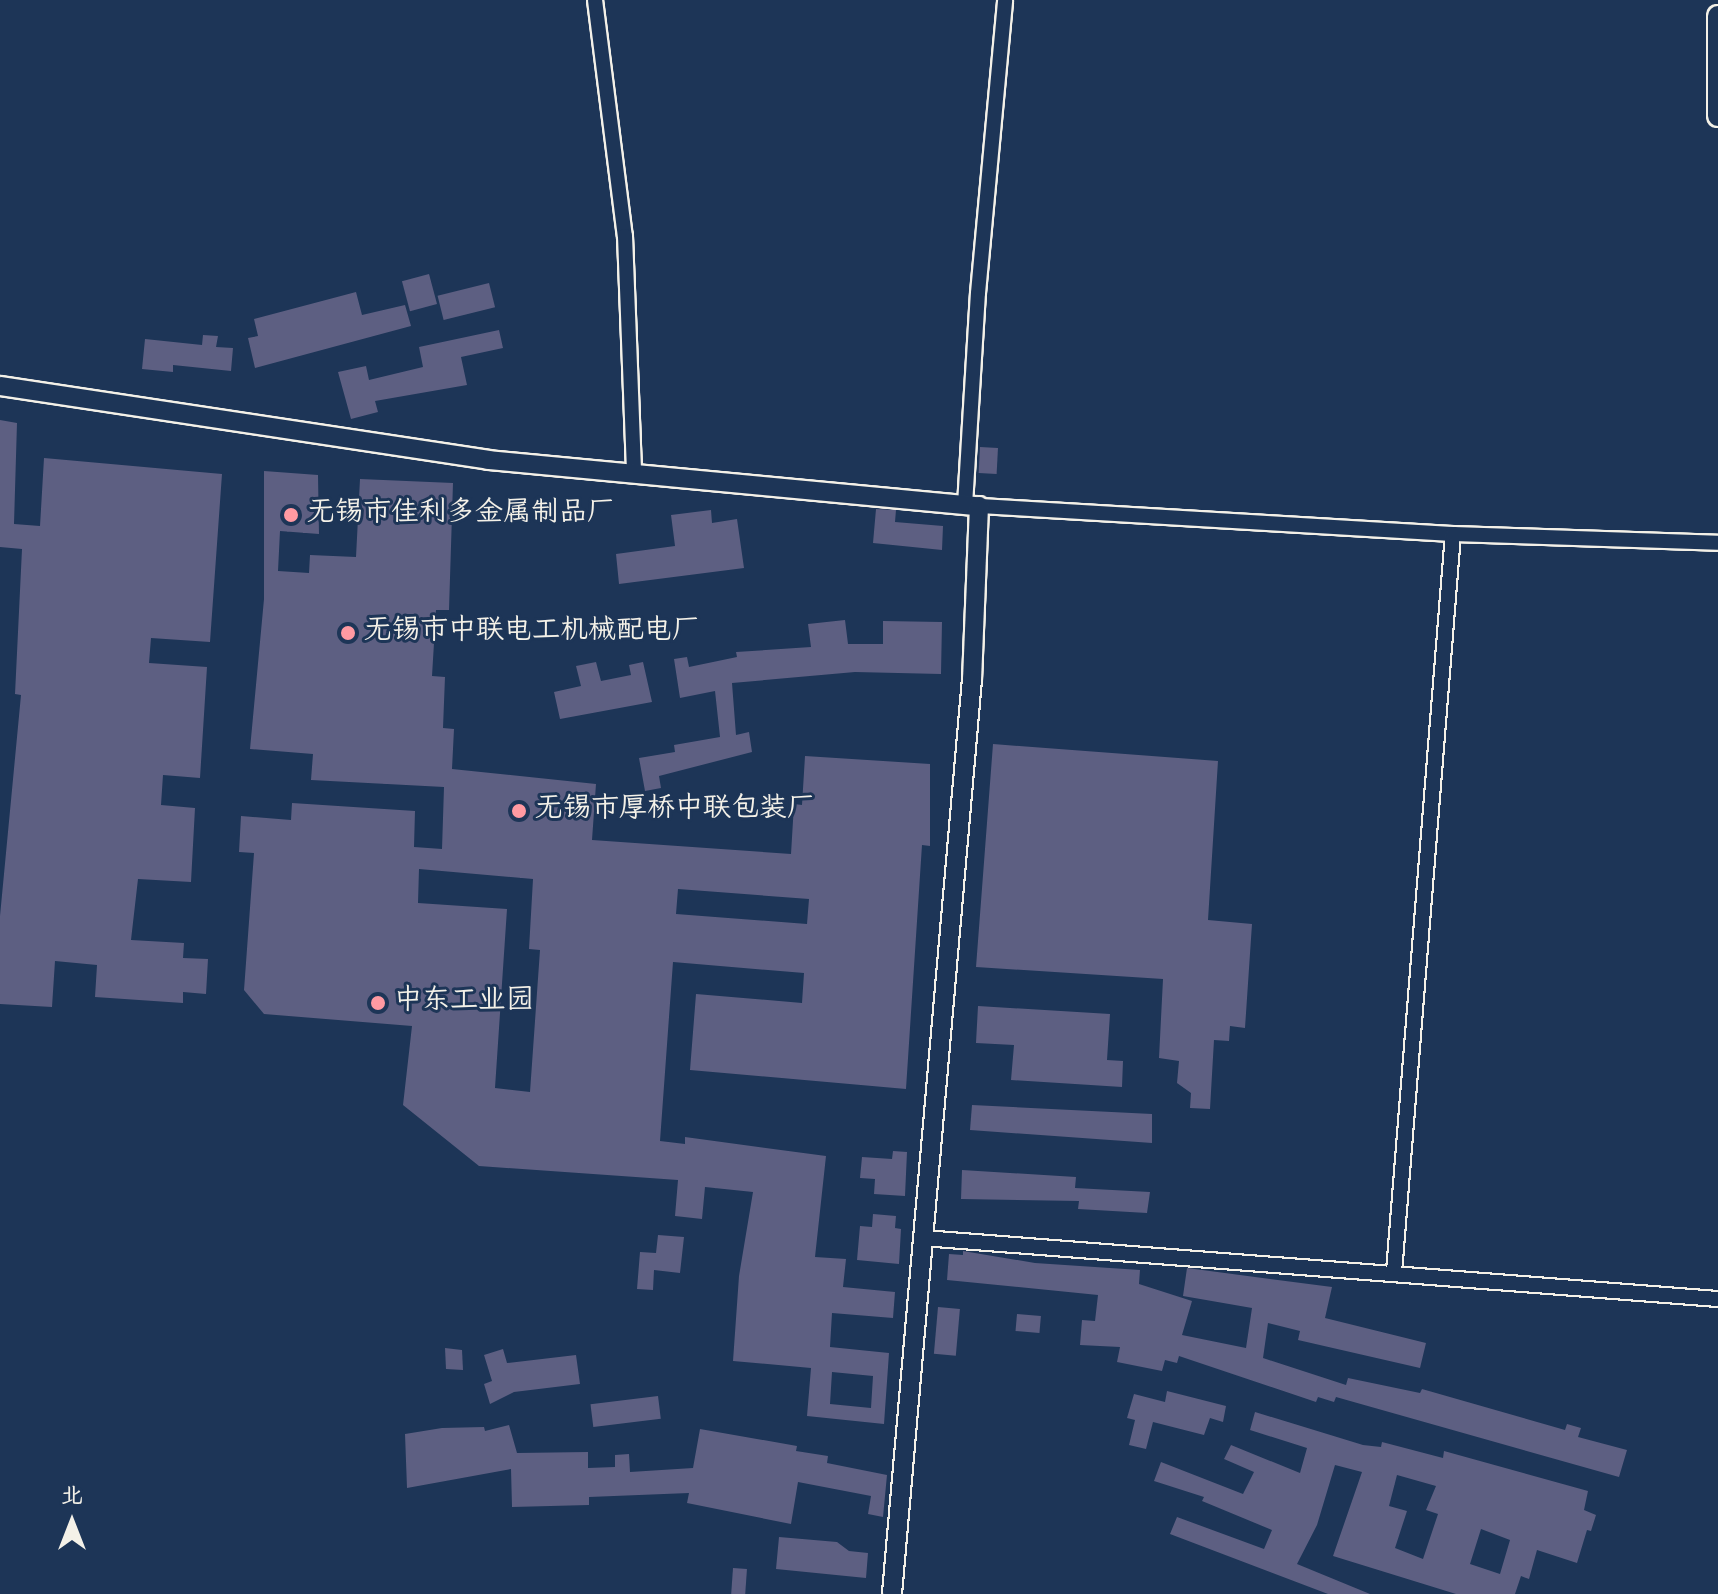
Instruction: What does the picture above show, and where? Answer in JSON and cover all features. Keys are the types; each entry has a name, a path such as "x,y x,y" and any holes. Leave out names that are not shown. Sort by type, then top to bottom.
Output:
{"main road":[{"path":"1718,16 1718,116"}],"street":[{"path":"595,0 625,236 634,474"},
{"path":"892,1594 972,679 972,506 978,293 1005,0"},
{"path":"0,386 301,435 634,474 972,506 1453,534 1718,543"},
{"path":"1394,1272 1453,534"},
{"path":"923,1238 1718,1299"}],"building":[{"path":"429,274 437,304 410,311 402,281"},
{"path":"489,283 495,307 444,320 438,296"},
{"path":"356,292 362,315 405,305 411,326 255,368 248,338 258,336 254,319"},
{"path":"499,330 503,348 461,357 467,385 375,401 378,412 351,419 338,372 366,366 369,380 423,367 419,347"},
{"path":"203,335 218,336 216,347 233,348 231,371 173,365 173,372 142,369 145,339 202,345"},
{"path":"0,420 17,423 14,524 40,526 44,458 222,474 210,642 151,638 149,663 207,667 200,778 163,775 161,805 195,808 191,882 138,879 131,940 184,943 183,958 208,959 206,994 183,992 183,1003 95,997 97,965 55,961 52,1007 0,1004 0,916 21,695 15,694 22,549 0,547"},
{"path":"980,447 998,448 997,474 979,473"},
{"path":"264,471 318,475 319,534 280,531 278,571 309,573 310,555 356,557 360,479 453,483 449,610 436,610 432,676 445,677 443,728 454,729 452,769 596,784 592,840 791,854 794,804 802,805 805,756 930,764 930,846 922,845 906,1089 690,1070 696,994 802,1003 804,973 673,962 660,1141 685,1144 685,1137 826,1156 815,1257 846,1259 843,1287 895,1292 893,1318 832,1313 830,1347 889,1353 884,1424 807,1416 811,1368 733,1361 739,1276 753,1192 705,1187 702,1219 675,1216 678,1180 479,1166 403,1105 412,1026 264,1014 244,990 254,853 239,852 241,816 291,820 292,803 415,811 414,847 442,849 444,787 311,780 313,754 250,749 264,599","holes":["419,869 533,879 529,949 540,950 530,1092 495,1088 507,909 418,903","678,889 809,899 807,924 676,914","832,1372 873,1376 871,1408 830,1404"]},
{"path":"876,509 896,510 895,522 943,526 942,550 873,543"},
{"path":"711,510 712,523 737,519 744,568 619,584 616,554 675,546 671,515"},
{"path":"845,620 848,644 883,644 883,621 942,622 941,674 855,672 732,683 736,735 749,732 752,752 659,776 661,788 645,791 639,758 675,752 674,745 720,737 715,691 680,698 674,659 687,657 689,667 737,657 736,652 811,647 808,624"},
{"path":"596,662 601,681 631,675 629,665 643,662 652,702 560,719 554,692 581,686 576,666"},
{"path":"993,744 1218,761 1208,920 1252,924 1245,1028 1230,1026 1229,1041 1214,1040 1210,1109 1190,1108 1191,1093 1177,1083 1179,1061 1159,1058 1163,979 976,967"},
{"path":"978,1006 1110,1014 1107,1060 1123,1061 1122,1087 1011,1080 1014,1045 976,1043"},
{"path":"972,1105 1152,1114 1152,1143 970,1130"},
{"path":"893,1151 907,1152 905,1196 874,1194 875,1179 860,1178 862,1157 892,1159"},
{"path":"962,1170 1076,1177 1075,1188 1150,1192 1147,1213 1078,1209 1079,1201 961,1199"},
{"path":"873,1214 896,1216 895,1228 901,1229 899,1264 857,1260 860,1226 872,1227"},
{"path":"658,1235 684,1237 680,1273 654,1270 653,1290 637,1289 640,1252 656,1253"},
{"path":"963,1251 1035,1263 1140,1270 1139,1284 1192,1301 1182,1335 1246,1348 1252,1308 1183,1296 1187,1268 1332,1287 1325,1318 1426,1343 1420,1368 1298,1340 1300,1331 1268,1323 1263,1358 1346,1385 1348,1378 1420,1393 1422,1389 1565,1430 1567,1424 1581,1428 1578,1437 1627,1450 1619,1477 1336,1397 1334,1402 1318,1397 1316,1402 1179,1356 1177,1363 1165,1360 1162,1371 1117,1362 1120,1347 1080,1345 1082,1320 1095,1321 1098,1295 947,1280 949,1254 963,1255"},
{"path":"938,1307 960,1309 956,1356 934,1354"},
{"path":"1017,1314 1041,1316 1039,1333 1016,1331"},
{"path":"445,1348 462,1350 463,1370 446,1369"},
{"path":"503,1349 507,1363 576,1355 580,1384 514,1392 490,1404 484,1384 492,1381 484,1355"},
{"path":"1167,1391 1226,1406 1223,1422 1210,1418 1204,1435 1153,1422 1146,1449 1129,1445 1135,1420 1127,1418 1134,1394 1165,1402"},
{"path":"658,1396 661,1419 593,1427 591,1404"},
{"path":"1255,1412 1363,1445 1381,1447 1382,1442 1443,1458 1444,1451 1588,1491 1584,1510 1596,1515 1591,1531 1587,1530 1577,1563 1537,1550 1529,1579 1521,1576 1515,1594 1456,1594 1333,1556 1362,1472 1335,1465 1317,1525 1297,1564 1370,1594 1328,1594 1170,1534 1177,1517 1264,1549 1272,1530 1202,1501 1204,1497 1154,1481 1161,1462 1243,1494 1254,1472 1224,1459 1231,1445 1300,1473 1307,1448 1250,1430","holes":["1397,1475 1436,1486 1426,1510 1438,1514 1423,1559 1395,1548 1407,1511 1389,1506","1481,1529 1510,1540 1500,1574 1470,1564"]},
{"path":"509,1425 517,1453 588,1452 588,1468 615,1467 615,1455 629,1454 630,1472 693,1468 700,1429 797,1446 796,1451 828,1456 827,1463 887,1475 883,1517 868,1514 871,1496 798,1482 791,1524 687,1503 689,1493 589,1497 589,1505 512,1507 511,1469 407,1488 405,1434 442,1428 484,1427 485,1431"},
{"path":"779,1537 837,1542 849,1551 868,1553 866,1578 776,1569"},
{"path":"733,1568 747,1569 745,1594 731,1594"}],"place":[{"name":"无锡市佳利多金属制品厂","path":"291,515"},
{"name":"无锡市中联电工机械配电厂","path":"348,633"},
{"name":"无锡市厚桥中联包装厂","path":"519,811"},
{"name":"中东工业园","path":"378,1003"}]}
